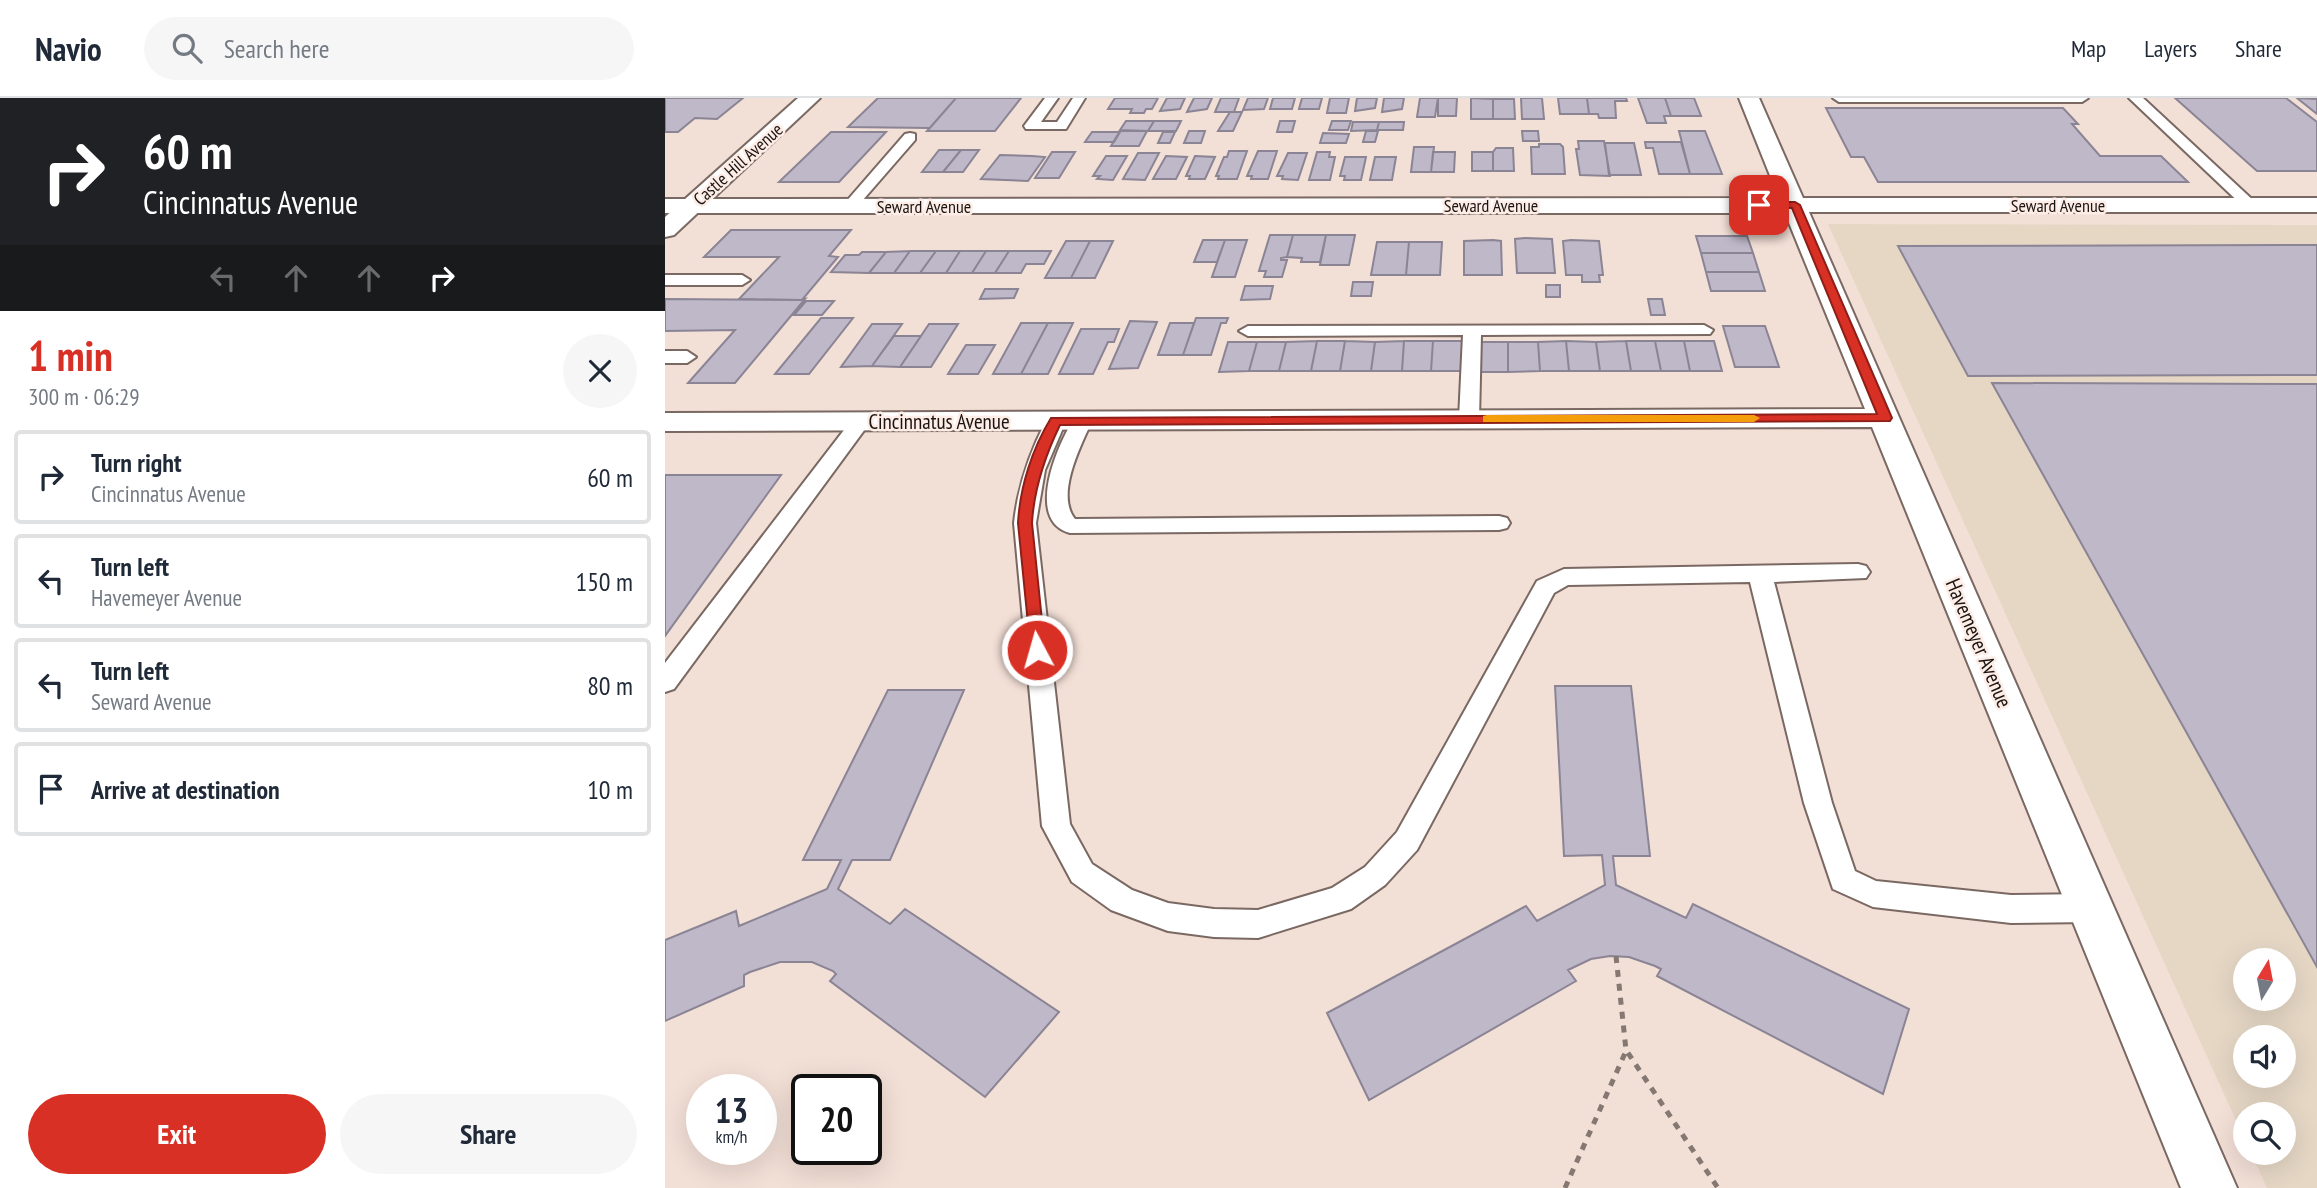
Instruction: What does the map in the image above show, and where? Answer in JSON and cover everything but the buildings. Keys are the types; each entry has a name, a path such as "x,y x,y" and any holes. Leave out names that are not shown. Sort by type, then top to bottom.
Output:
{"street":[{"name":"Castle Hill Avenue","path":"665,229 810,98"},
{"name":"Havemeyer Avenue","path":"1749,98 2209,1188"},
{"name":"Seward Avenue","path":"665,206 2317,205"},
{"name":"Cincinnatus Avenue","path":"665,422 1885,418"}],"lane":[{"path":"1052,98 1031,127 1061,126 1079,98"},
{"path":"1839,98 2082,98"},
{"path":"2134,98 2251,206"},
{"path":"850,206 910,137"},
{"path":"665,280 742,280"},
{"path":"1469,419 1472,330"},
{"path":"1248,331 1704,330"},
{"path":"665,357 687,357"},
{"path":"665,682 861,421"},
{"path":"1069,421 1058,478 1058,510 1062,520 1070,526 1499,523"},
{"path":"1069,421 1041,451 1028,489 1025,523 1056,826 1082,873 1122,900 1168,917 1214,923 1258,924 1339,899 1375,876 1406,841 1545,587 1564,577 1859,572"},
{"path":"1760,574 1818,803 1843,880 1873,894 2011,909 2091,908"}],"path":[{"path":"1616,956 1626,1050 1718,1188"},
{"path":"1565,1188 1626,1050"}],"shaded area":[{"path":"1828,224 2317,225 2317,1188 2267,1188 2256,1165 2296,1165 2296,1102 2233,1102 2233,1114"}],"slow traffic":[{"path":"1487,419 1754,418"}],"route":[{"path":"1037,650 1025,523 1026,505 1028,489 1041,451 1056,421 1885,418 1795,205 1759,205"}]}
